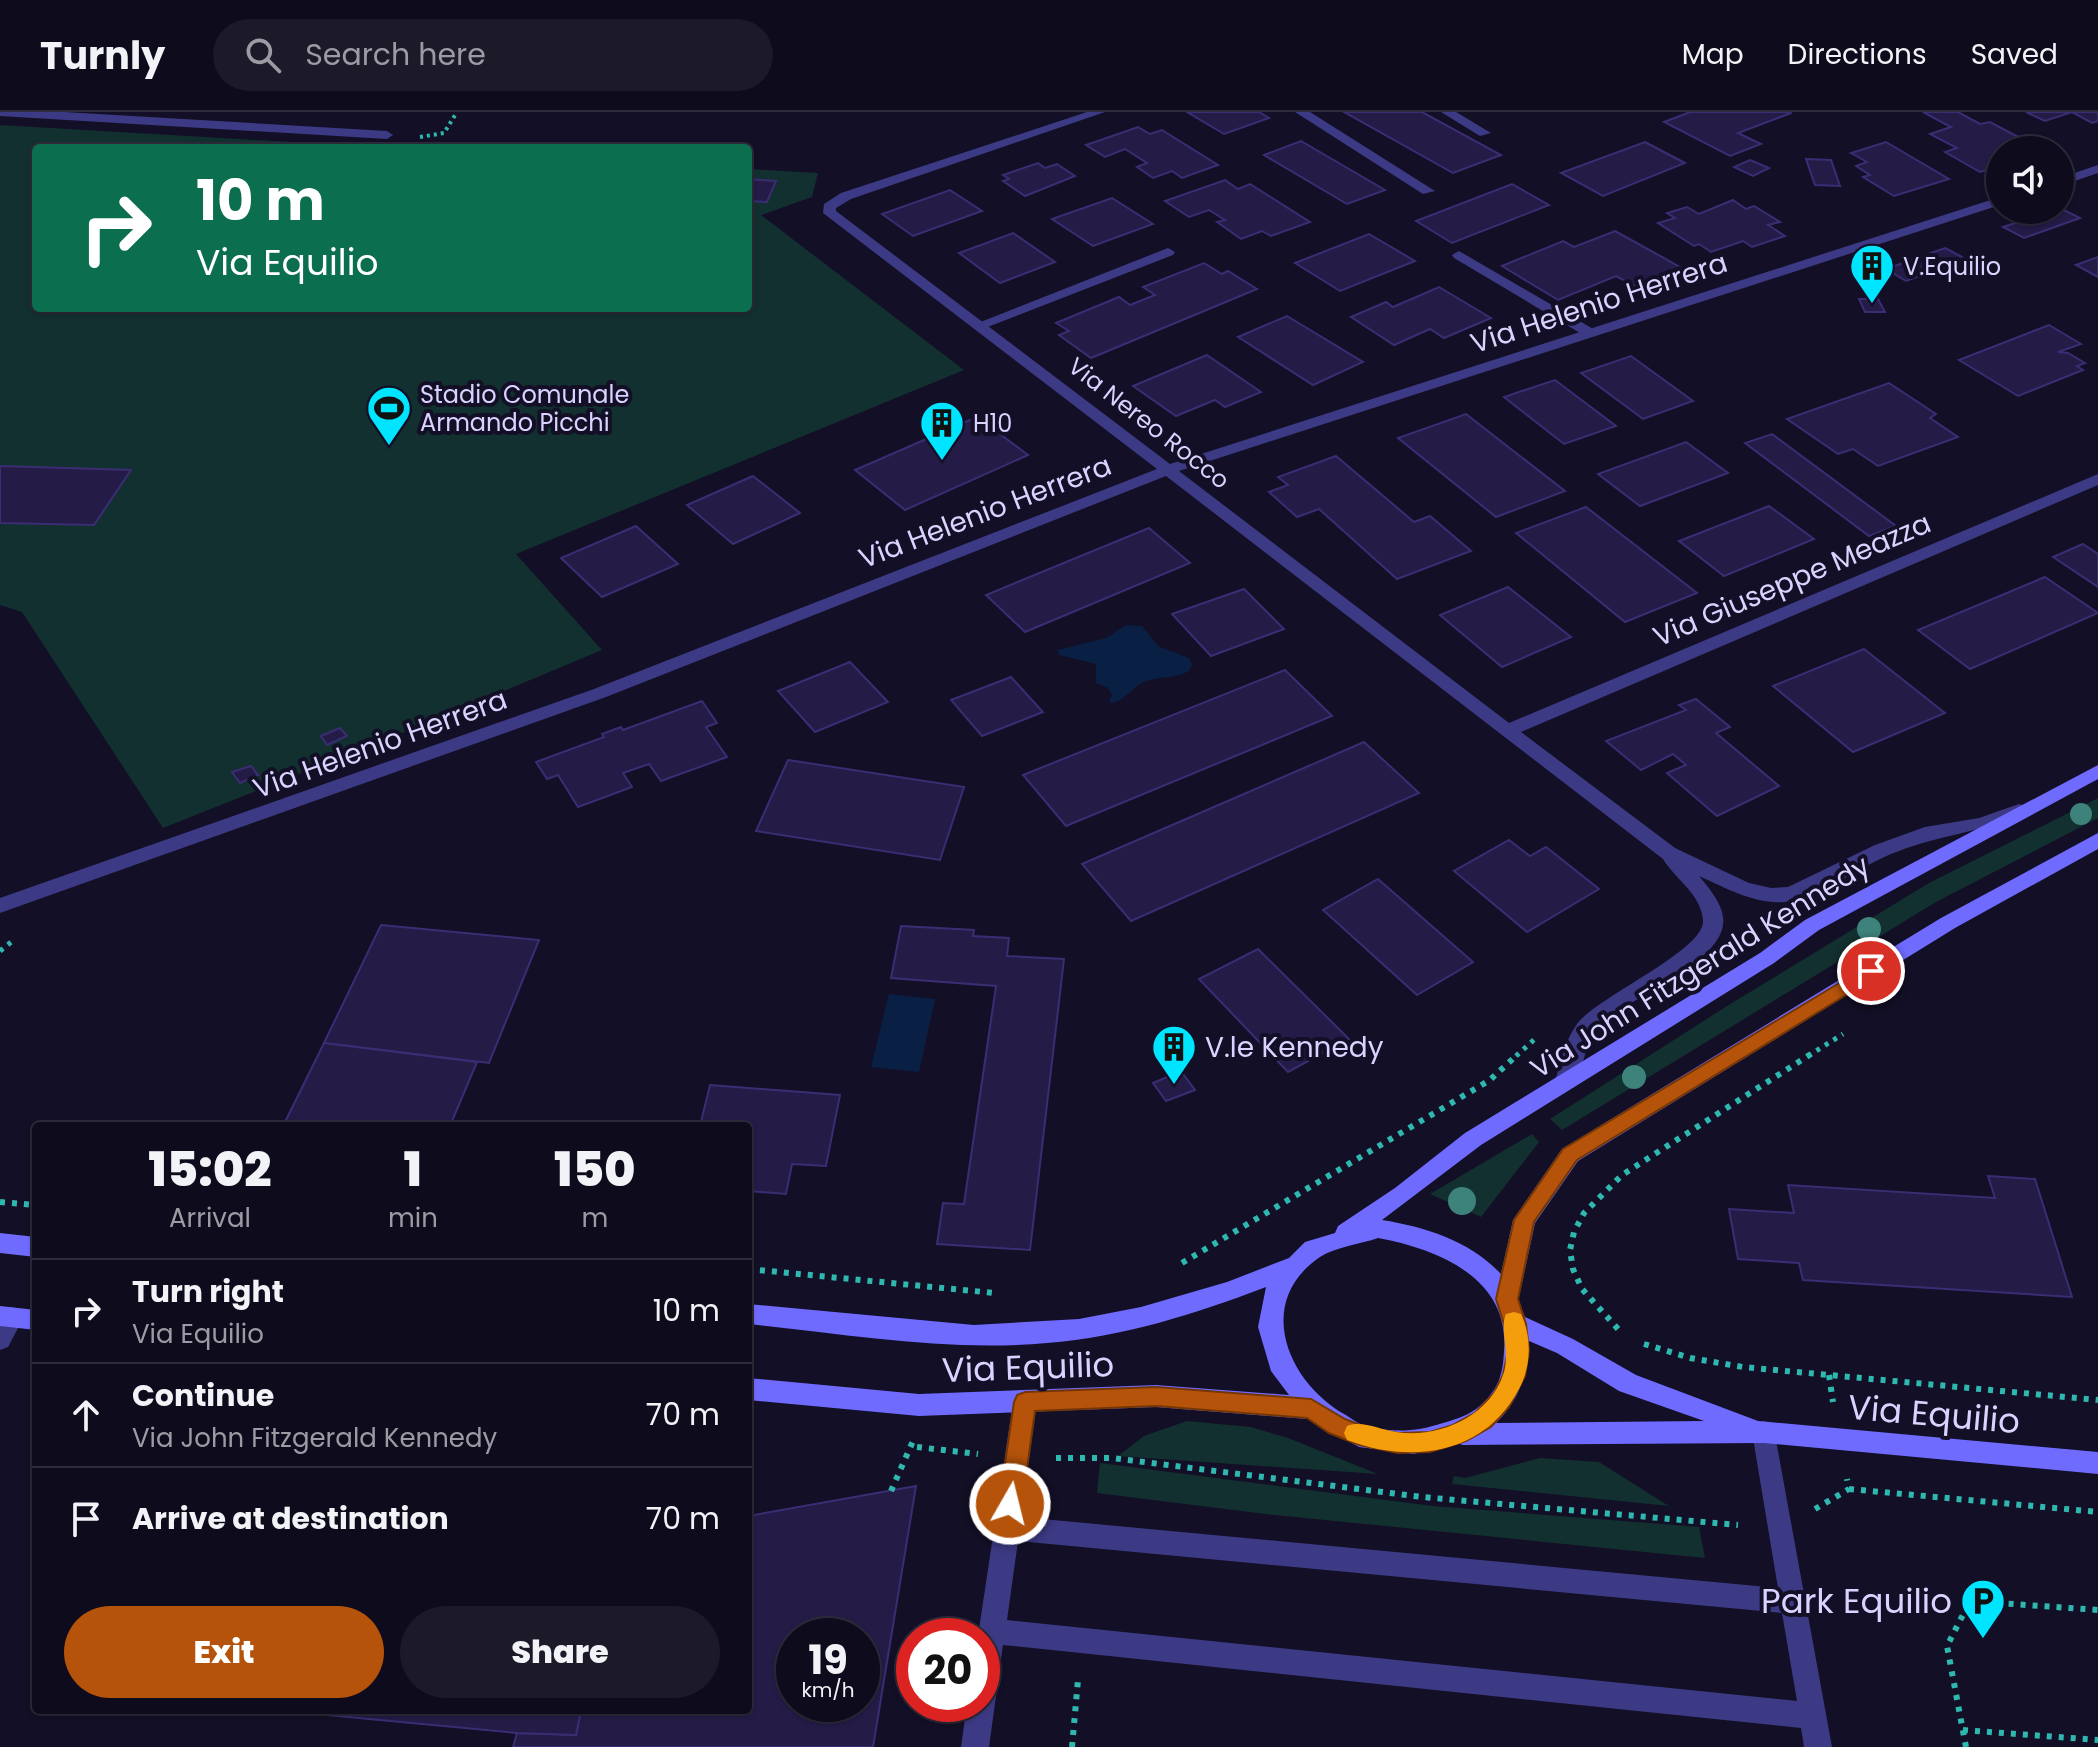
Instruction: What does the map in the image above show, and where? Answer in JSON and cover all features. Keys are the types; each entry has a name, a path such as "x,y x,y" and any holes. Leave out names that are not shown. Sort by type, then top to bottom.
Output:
{"main road":[{"name":"Via John Fitzgerald Kennedy","path":"1346,1233 1473,1139 1767,958 1812,925 2098,771"},
{"path":"1507,1299 1524,1220 1570,1155 1948,923 2098,840"},
{"name":"Via Equilio","path":"1378,1229 1410,1232 1443,1243 1471,1261 1507,1299 1519,1351 1514,1376 1502,1400 1483,1420 1458,1434 1430,1442 1398,1443 1367,1438 1337,1426 1311,1408 1287,1382 1273,1353 1268,1322 1274,1294 1289,1268 1305,1253 1346,1233 1378,1229"},
{"path":"0,1243 32,1247"},
{"name":"Via Equilio","path":"752,1314 928,1331 1046,1333 1138,1319 1226,1294 1289,1268"},
{"name":"Via Equilio","path":"1515,1324 1565,1346 1628,1383 1764,1432"},
{"name":"Via Equilio","path":"752,1389 919,1405 1156,1396 1311,1408"},
{"name":"Via Equilio","path":"1458,1434 1764,1432 2098,1463"}],"street":[{"path":"0,112 387,135"},
{"name":"Via Nereo Rocco","path":"1099,112 846,196 829,207 830,213 1668,853 1744,889 1771,895 1791,894 1882,850 1932,832 1981,824 2023,810"},
{"path":"1301,112 1428,191"},
{"path":"1447,112 1485,133"},
{"path":"2074,177 2098,169"},
{"name":"Via Helenio Herrera","path":"0,906 600,693 1166,470 1986,206"},
{"path":"980,325 1168,252"},
{"path":"1459,255 1590,333"},
{"name":"Via Giuseppe Meazza","path":"1507,731 2098,479"},
{"name":"Via Nereo Rocco","path":"1566,1081 1575,1045 1585,1028 1605,1008 1694,953 1711,936 1714,924 1709,908 1699,890 1668,853"},
{"path":"0,1340 16,1318"},
{"path":"994,1618 1025,1402"},
{"path":"1764,1432 1818,1747"},
{"path":"1007,1528 1794,1602"},
{"path":"1000,1632 1160,1651 1813,1716"},
{"path":"976,1747 979,1722"}],"path":[{"path":"387,135 427,137 444,133 457,112"},
{"path":"1626,1337 1602,1316 1579,1288 1568,1247 1578,1218 1596,1195 1622,1175 1850,1030"},
{"path":"1180,1265 1490,1080"},
{"path":"752,1269 995,1293"},
{"path":"1641,1342 1690,1358 1743,1367 2098,1400"},
{"path":"891,1491 912,1447"},
{"path":"1017,1458 1112,1458 1422,1497 1782,1529"},
{"path":"1849,1489 2098,1512"},
{"path":"1966,1747 1947,1646 1970,1601 2098,1610"},
{"path":"1963,1730 2098,1740"}],"green space":[{"name":"Stadio Comunale Armando Picchi","path":"0,125 325,144 32,144 32,312 752,312 752,169 818,173 812,197 761,215 964,370 516,554 602,650 163,828 22,612 0,605"},
{"path":"2098,798 2098,818 1936,902 1562,1130 1550,1119 1929,883"},
{"path":"1532,1134 1539,1142 1481,1217 1430,1194"},
{"path":"1187,1421 1251,1427 1288,1438 1378,1474 1118,1456 1144,1436"},
{"path":"1540,1458 1599,1462 1669,1506 1452,1484 1454,1476 1465,1478"},
{"path":"1100,1463 1433,1506 1699,1527 1705,1558 1275,1515 1097,1493"}],"water":[{"path":"1126,625 1142,626 1158,646 1189,658 1192,665 1184,674 1141,683 1114,703 1109,702 1112,695 1108,688 1096,683 1096,664 1059,655 1058,650 1106,638"},
{"path":"889,994 935,999 919,1072 871,1067"}],"building":[{"path":"1187,112 1259,112 1269,118 1224,134"},
{"path":"1344,112 1422,112 1501,155 1453,173"},
{"path":"1690,112 1791,113 1738,133 1761,144 1730,156 1664,122"},
{"path":"1923,112 1958,112 1980,124 1990,122 2016,136 1986,136 1986,170 1980,172 1945,152 1957,148 1930,134 1951,127"},
{"path":"2026,112 2072,112 2045,121"},
{"path":"2072,112 2098,112 2098,121 2092,123"},
{"path":"1138,127 1150,134 1162,130 1218,165 1182,178 1172,171 1153,178 1137,167 1147,163 1125,149 1105,157 1086,145"},
{"path":"1301,141 1385,190 1347,204 1264,155"},
{"path":"1645,142 1685,163 1603,196 1561,173"},
{"path":"1886,142 1949,179 1894,196 1863,177 1870,175 1856,166 1867,162 1851,153"},
{"path":"1806,159 1831,160 1840,186 1815,185"},
{"path":"1750,160 1769,168 1753,176 1734,167"},
{"path":"1038,163 1045,168 1057,164 1075,176 1025,196 1003,181 1009,179 1003,175"},
{"path":"752,179 776,181 767,202 752,201"},
{"path":"1225,180 1238,189 1250,184 1310,222 1271,236 1262,231 1241,239 1217,222 1225,220 1209,210 1189,217 1165,201"},
{"path":"1512,184 1549,205 1452,243 1416,221"},
{"path":"950,190 982,211 913,236 882,214"},
{"path":"1112,198 1153,224 1093,246 1052,219"},
{"path":"1733,200 1746,209 1754,206 1780,222 1768,225 1785,236 1752,247 1743,241 1711,252 1699,244 1694,246 1658,223 1675,218 1667,213 1687,207 1699,214"},
{"path":"2012,224 2063,224 2024,238 2003,227"},
{"path":"1615,231 1682,268 1636,287 1616,276 1558,300 1502,266 1563,241 1574,247"},
{"path":"1013,233 1055,262 1000,283 959,253"},
{"path":"1369,234 1415,261 1340,291 1295,263"},
{"path":"1945,248 1966,259 1906,281 1886,269"},
{"path":"2098,257 2098,277 2076,265"},
{"path":"1204,263 1222,274 1228,271 1257,289 1091,358 1059,335 1069,331 1056,323 1119,297 1130,305 1155,295 1143,287"},
{"path":"1439,287 1491,318 1444,338 1430,329 1394,345 1351,317 1386,302 1393,307"},
{"name":"V.Equilio","path":"1859,299 1878,299 1885,312 1865,312"},
{"path":"1287,316 1363,362 1313,385 1238,337"},
{"path":"2049,325 2081,344 2058,352 2068,353 2085,363 2077,366 2083,370 2018,396 1959,360"},
{"path":"1207,355 1261,392 1225,407 1215,400 1176,416 1133,386"},
{"path":"1631,356 1693,401 1643,419 1581,373"},
{"path":"1555,380 1616,426 1564,444 1504,397"},
{"path":"1889,383 1936,414 1930,418 1958,437 1878,466 1853,449 1838,454 1787,419"},
{"path":"1466,414 1565,491 1496,517 1398,438"},
{"name":"H10","path":"977,417 1028,455 905,510 855,470"},
{"path":"1772,434 1896,526 1869,536 1745,443"},
{"path":"1686,442 1728,473 1640,506 1598,474"},
{"path":"1336,456 1414,522 1430,516 1471,551 1397,579 1319,509 1297,517 1269,492 1288,485 1278,477"},
{"path":"0,466 131,470 94,525 0,523"},
{"path":"753,476 800,513 733,544 687,505"},
{"path":"1769,506 1814,539 1724,576 1679,541"},
{"path":"1586,507 1697,593 1625,622 1516,533"},
{"path":"636,526 678,564 602,597 561,558"},
{"path":"1149,528 1190,563 1025,632 986,595"},
{"path":"2083,544 2098,554 2098,587 2053,557"},
{"path":"2045,577 2098,613 1970,669 1918,630"},
{"path":"1508,587 1571,637 1502,667 1440,615"},
{"path":"1244,589 1284,629 1211,656 1172,614"},
{"path":"1864,649 1945,713 1853,752 1773,686"},
{"path":"850,662 888,702 815,732 778,691"},
{"path":"1285,670 1332,716 1066,826 1023,775"},
{"path":"1011,677 1043,712 982,736 951,700"},
{"path":"1696,699 1730,727 1716,733 1779,786 1717,816 1667,773 1686,765 1673,754 1641,770 1606,741 1686,710 1679,705"},
{"path":"702,701 717,723 706,727 727,757 661,781 649,764 623,773 632,787 578,807 558,775 547,779 536,762 604,737 602,734 621,727 623,730"},
{"path":"340,728 347,736 327,745 321,736"},
{"path":"1364,742 1419,793 1131,921 1082,864"},
{"path":"788,760 964,787 940,860 756,831"},
{"path":"251,766 258,775 240,783 232,772"},
{"path":"1509,840 1530,856 1546,847 1599,889 1527,932 1454,871"},
{"path":"1378,879 1473,962 1417,995 1323,910"},
{"path":"381,925 539,940 489,1063 324,1043"},
{"path":"901,926 974,930 973,936 1009,938 1007,956 1064,959 1030,1250 937,1244 943,1203 964,1204 996,986 891,978"},
{"path":"1258,949 1349,1039 1288,1072 1199,979"},
{"path":"324,1043 477,1062 452,1122 285,1122"},
{"name":"V.le Kennedy","path":"1181,1071 1195,1090 1166,1101 1153,1083"},
{"path":"710,1085 840,1095 826,1166 792,1164 786,1194 752,1191 752,1122 701,1122"},
{"path":"1988,1176 2035,1179 2072,1297 1803,1280 1799,1263 1738,1259 1729,1209 1794,1213 1788,1185 1995,1198"},
{"path":"916,1486 880,1705 880,1618 776,1618 776,1722 877,1722 873,1747 513,1747 517,1733 576,1735 580,1714 752,1714 752,1515"},
{"path":"315,1714 580,1714 576,1735 517,1733"}],"slow traffic":[{"path":"1355,1433 1398,1443 1430,1442 1458,1434 1483,1420 1502,1400 1514,1376 1519,1351 1514,1321"}],"place":[{"name":"V.Equilio","path":"1872,305"},
{"name":"Stadio Comunale Armando Picchi","path":"389,447"},
{"name":"H10","path":"942,462"},
{"name":"V.le Kennedy","path":"1174,1086"},
{"name":"Park Equilio","path":"1983,1640"}],"route":[{"path":"1010,1504 1025,1402 1156,1396 1311,1408 1337,1426 1367,1438 1398,1443 1430,1442 1458,1434 1483,1420 1502,1400 1514,1376 1519,1351 1507,1299 1524,1220 1570,1155 1871,971"}]}
